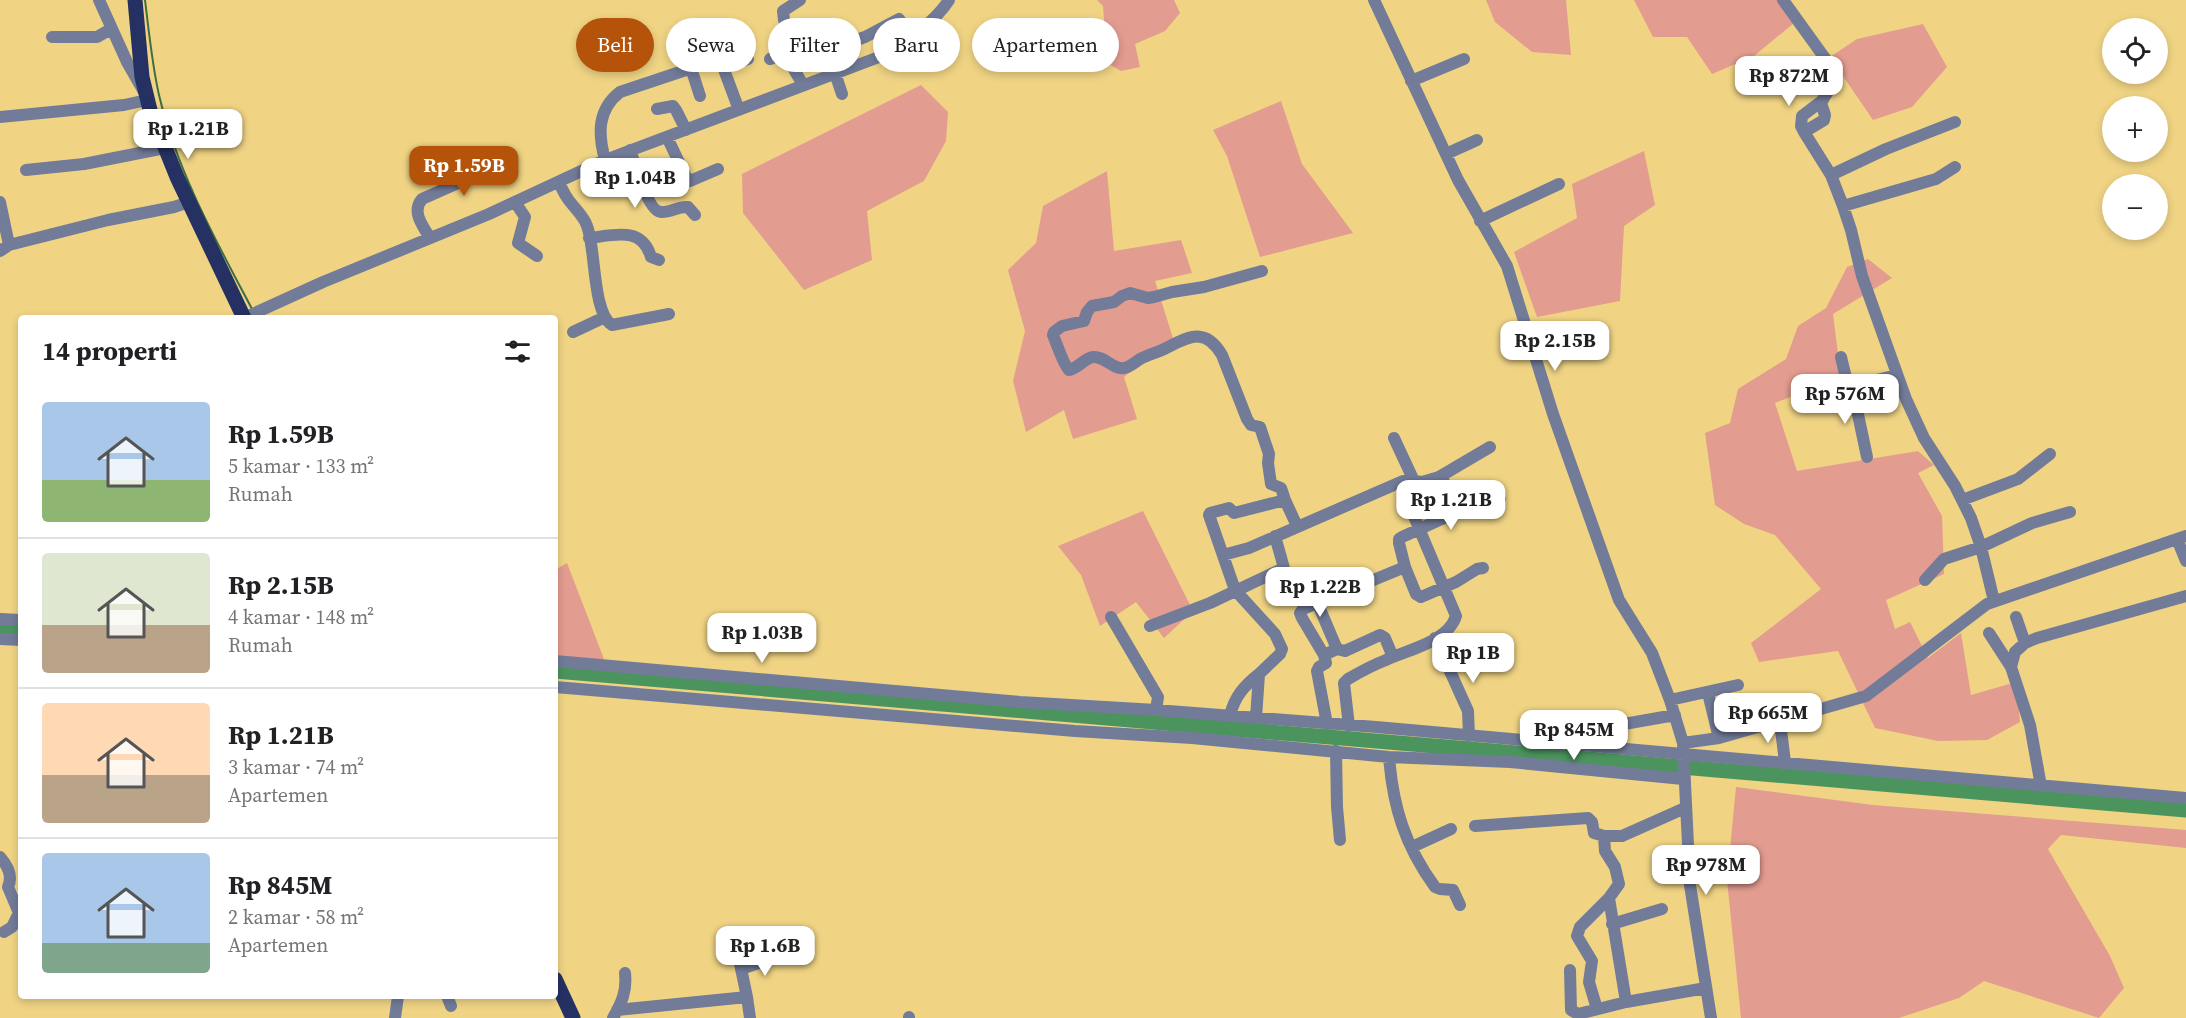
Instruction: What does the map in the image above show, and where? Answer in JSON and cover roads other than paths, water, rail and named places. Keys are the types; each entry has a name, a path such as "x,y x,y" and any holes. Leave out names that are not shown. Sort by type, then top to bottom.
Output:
{"main road":[{"path":"135,0 146,97 189,202 248,315"},
{"path":"558,986 573,1018"}],"street":[{"path":"0,117 113,106 146,97 99,0"},
{"path":"784,18 783,10 801,0"},
{"path":"935,18 950,0"},
{"path":"1374,0 1446,154 1480,221 1507,266 1553,414 1618,600 1652,653 1675,715 1683,752 1690,885 1711,1018"},
{"path":"1784,0 1834,72 1834,84 1823,100 1802,116 1801,126 1831,175 1851,230 1862,276 1906,399 1924,438 1962,500 1981,547 1994,601"},
{"path":"52,37 97,37 111,28"},
{"path":"251,315 322,282 559,183 605,160 873,59"},
{"path":"1411,81 1464,59"},
{"path":"605,160 600,124 608,103 620,92 679,72"},
{"path":"692,72 700,96"},
{"path":"725,72 738,110"},
{"path":"797,72 803,85"},
{"path":"835,73 842,94"},
{"path":"1804,132 1824,120 1825,115 1821,107 1823,100"},
{"path":"657,109 673,106 686,130"},
{"path":"1831,175 1886,149 1955,122"},
{"path":"667,137 690,181 718,169"},
{"path":"1446,154 1477,140"},
{"path":"26,170 84,164 165,148"},
{"path":"630,150 649,204 662,213 682,206 688,207 695,215"},
{"path":"430,238 417,211 417,206 422,199 510,160"},
{"path":"1843,206 1936,180 1955,167"},
{"path":"559,183 566,197 588,226 592,258 605,317 612,325 669,314"},
{"path":"1480,221 1559,184"},
{"path":"0,202 4,248 108,220 189,202"},
{"path":"515,202 525,217 518,243 537,256"},
{"path":"590,238 635,236 649,249 651,258 659,260"},
{"path":"1262,271 1204,287 1148,298 1136,294 1122,296 1114,302 1092,306 1084,321 1062,326 1053,335 1065,366 1069,370 1091,357 1125,368 1180,340 1198,336 1209,339 1222,355 1247,419 1251,424 1260,427 1269,454 1271,484 1281,488 1297,526"},
{"path":"573,332 605,317"},
{"path":"1841,357 1867,457"},
{"path":"1810,396 1849,384 1897,375"},
{"path":"1394,438 1414,481"},
{"path":"1223,555 1249,548 1403,481 1422,482 1439,477 1490,447"},
{"path":"1962,500 2018,479 2050,454"},
{"path":"1439,477 1443,480 1454,513"},
{"path":"1483,568 1477,569 1446,587 1421,597 1418,596 1405,567 1399,539 1454,513 1500,499"},
{"path":"1230,715 1233,702 1239,692 1280,654 1282,649 1275,634 1235,590 1210,513 1229,508 1234,513 1285,500"},
{"path":"1925,580 1944,559 1981,547 2032,523 2070,512"},
{"path":"1350,726 1344,683 1348,679 1436,638 1450,626 1456,616 1446,587 1413,514"},
{"path":"1150,626 1210,603 1284,568 1275,536"},
{"path":"1683,752 1719,738 1866,696 1976,611 1994,601 2181,538 2186,561"},
{"path":"1327,724 1317,671 1318,667 1326,663 1324,655 1300,612 1317,602 1405,567"},
{"path":"2011,667 2013,655 2025,643 2037,638 2186,596"},
{"path":"1317,602 1337,649"},
{"path":"1111,617 1158,697 1156,710"},
{"path":"2016,617 2025,643"},
{"path":"0,619 18,620"},
{"path":"1989,633 2011,667 2030,725 2041,786"},
{"path":"1324,655 1337,649 1345,651 1380,634 1385,638 1393,657"},
{"path":"1436,638 1468,711 1469,736"},
{"path":"0,639 18,640"},
{"path":"558,662 1020,702 1230,715 1559,745 1683,752 2186,798"},
{"path":"1256,718 1259,674"},
{"path":"1670,700 1738,685"},
{"path":"558,687 1389,757 1509,762 1683,777"},
{"path":"1707,693 1719,738"},
{"path":"1559,745 1568,737 1579,732 1675,715"},
{"path":"1780,722 1785,762"},
{"path":"1336,751 1340,840"},
{"path":"1389,757 1395,805 1400,822 1435,886 1440,889 1454,890 1460,905"},
{"path":"1475,826 1587,818 1592,822 1594,833 1604,836 1622,836 1685,808"},
{"path":"1412,847 1451,829"},
{"path":"1597,1009 1589,982 1592,961 1577,936 1580,927 1610,898 1619,884 1615,867 1605,851 1604,836"},
{"path":"0,857 8,868 11,880 8,887 18,911"},
{"path":"1610,898 1612,924 1626,1002"},
{"path":"1612,924 1662,909"},
{"path":"4,932 12,927 18,915"},
{"path":"750,1018 740,964 779,956"},
{"path":"1569,970 1571,1010 1578,1014 1626,1002 1706,988"},
{"path":"615,1014 623,1000 626,987 625,973"},
{"path":"615,1014 747,997"},
{"path":"395,1018 398,999"}],"waterway":[{"path":"145,0 159,95 176,151 199,205 252,309"},
{"path":"0,628 18,630"},
{"path":"558,671 2186,810"}]}
